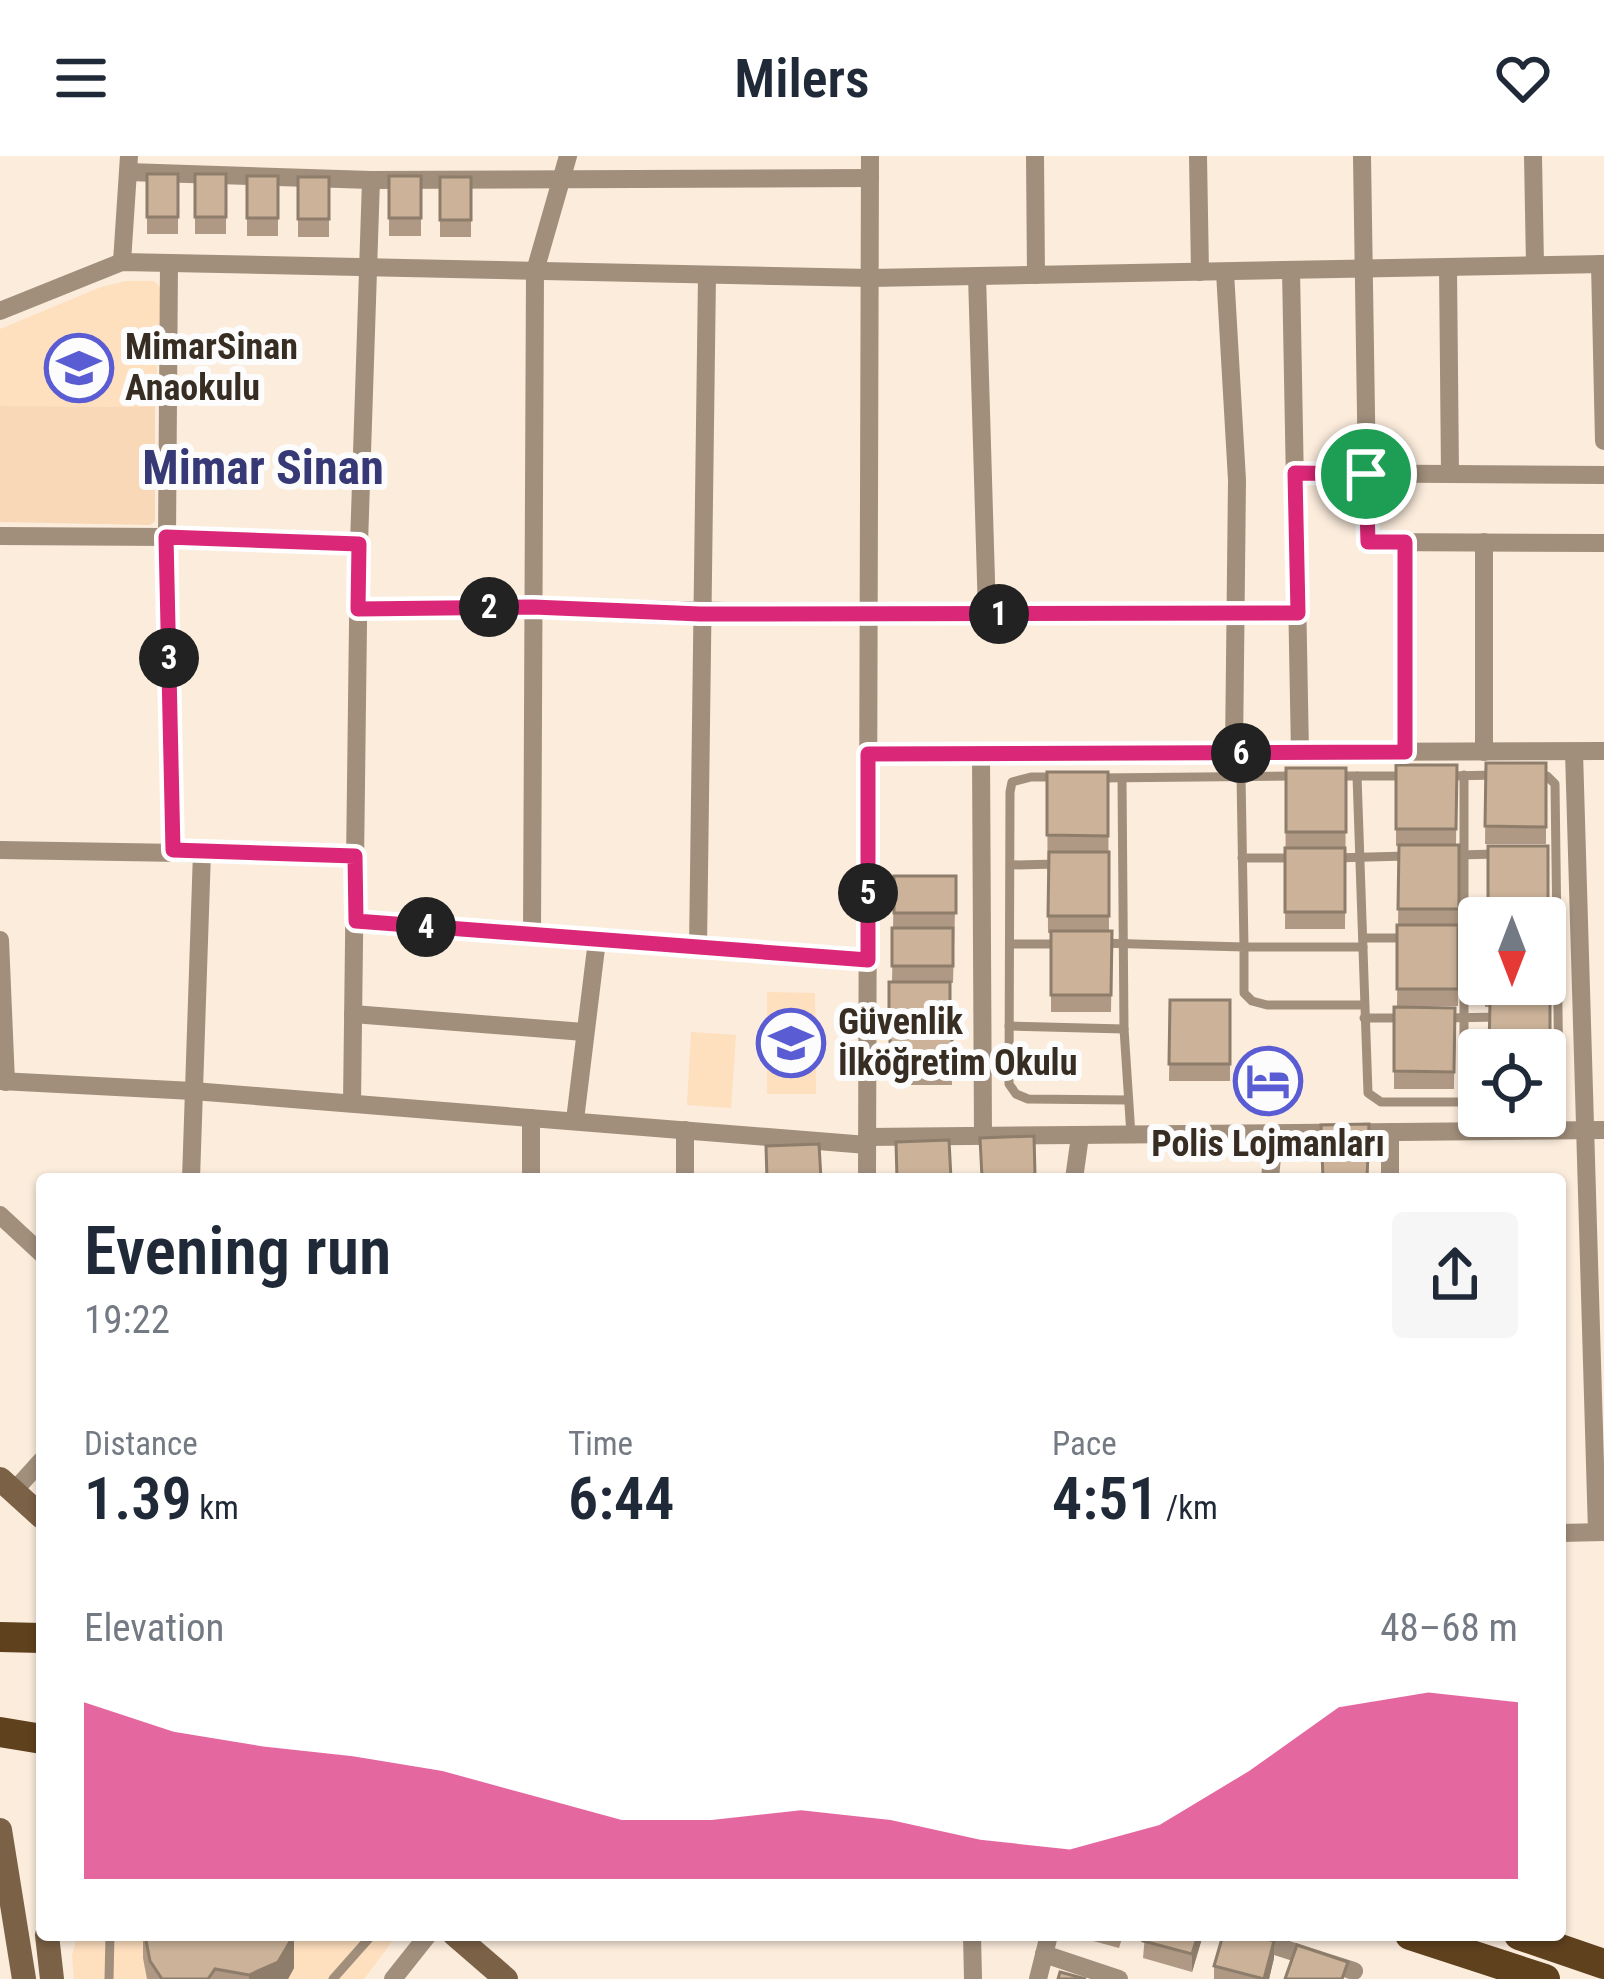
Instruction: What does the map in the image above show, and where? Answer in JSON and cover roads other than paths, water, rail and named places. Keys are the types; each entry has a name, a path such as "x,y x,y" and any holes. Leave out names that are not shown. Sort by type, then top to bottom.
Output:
{"main road":[{"path":"7,1485 36,1512"},
{"path":"0,1637 36,1638"},
{"path":"0,1732 36,1738"},
{"path":"0,1830 24,1979"},
{"path":"47,1941 52,1979"},
{"path":"462,1941 506,1979"},
{"path":"1424,1941 1497,1971 1546,1979"},
{"path":"1537,1941 1604,1964"}],"street":[{"path":"532,935 535,271 568,156"},
{"path":"867,1173 870,156"},
{"path":"1035,156 1036,275"},
{"path":"1198,156 1200,272"},
{"path":"1362,156 1368,542 1604,542"},
{"path":"1533,156 1535,265"},
{"path":"122,262 129,164 371,180 870,178"},
{"path":"352,1103 359,544 371,180"},
{"path":"0,310 122,262 870,278 1602,264 1604,440"},
{"path":"169,263 166,537 173,850"},
{"path":"1448,267 1450,474"},
{"path":"1291,270 1300,753"},
{"path":"1226,272 1237,480 1234,753"},
{"path":"698,948 707,275"},
{"path":"977,276 987,614"},
{"path":"1295,473 1604,475"},
{"path":"0,536 359,544"},
{"path":"1405,542 1405,752"},
{"path":"1484,542 1484,752"},
{"path":"358,609 1298,613"},
{"path":"1566,1533 1600,1532 1595,1130 1574,752"},
{"path":"868,754 1604,752"},
{"path":"981,754 983,1136"},
{"path":"0,850 355,856"},
{"path":"191,1173 202,852"},
{"path":"356,921 868,960"},
{"path":"0,940 3,1082 193,1091 867,1141 1595,1130"},
{"path":"575,1120 597,940"},
{"path":"353,1014 584,1032"},
{"path":"531,1118 531,1173"},
{"path":"685,1130 685,1173"},
{"path":"1390,1132 1390,1173"},
{"path":"1271,1173 1274,1134"},
{"path":"1075,1173 1080,1136"},
{"path":"0,1215 36,1248"},
{"path":"7,1485 36,1464"},
{"path":"393,1979 423,1941"},
{"path":"971,1941 973,1979"},
{"path":"1260,1941 1354,1971"},
{"path":"1038,1979 1047,1944 1119,1979"}],"lane":[{"path":"1442,776 1508,775"},
{"path":"1530,775 1547,776 1555,784 1553,897"},
{"path":"1241,776 1244,993 1252,1001 1465,1018 1512,1017"},
{"path":"1358,776 1368,1094 1381,1102 1458,1102"},
{"path":"1127,1100 1028,1099 1009,1084 1012,782 1031,777 1421,776"},
{"path":"1463,776 1465,897"},
{"path":"1122,779 1124,1029 1131,1136"},
{"path":"1444,855 1510,854"},
{"path":"1533,854 1556,854"},
{"path":"1322,857 1424,856"},
{"path":"1242,857 1302,857"},
{"path":"1101,863 1124,862"},
{"path":"1011,866 1079,864"},
{"path":"1010,944 1244,947 1424,938"},
{"path":"1445,938 1458,938"},
{"path":"1465,1005 1465,1029"},
{"path":"1558,1005 1559,1029"},
{"path":"1536,1016 1559,1016"},
{"path":"1009,1026 1124,1029"},
{"path":"109,1979 110,1941"},
{"path":"333,1979 367,1941"}],"place":[{"name":"MimarSinan Anaokulu","path":"79,368"},
{"name":"Güvenlik İlköğretim Okulu","path":"791,1043"},
{"name":"Polis Lojmanları","path":"1268,1081"}],"district":[{"name":"Mimar Sinan","path":"263,467"}]}
